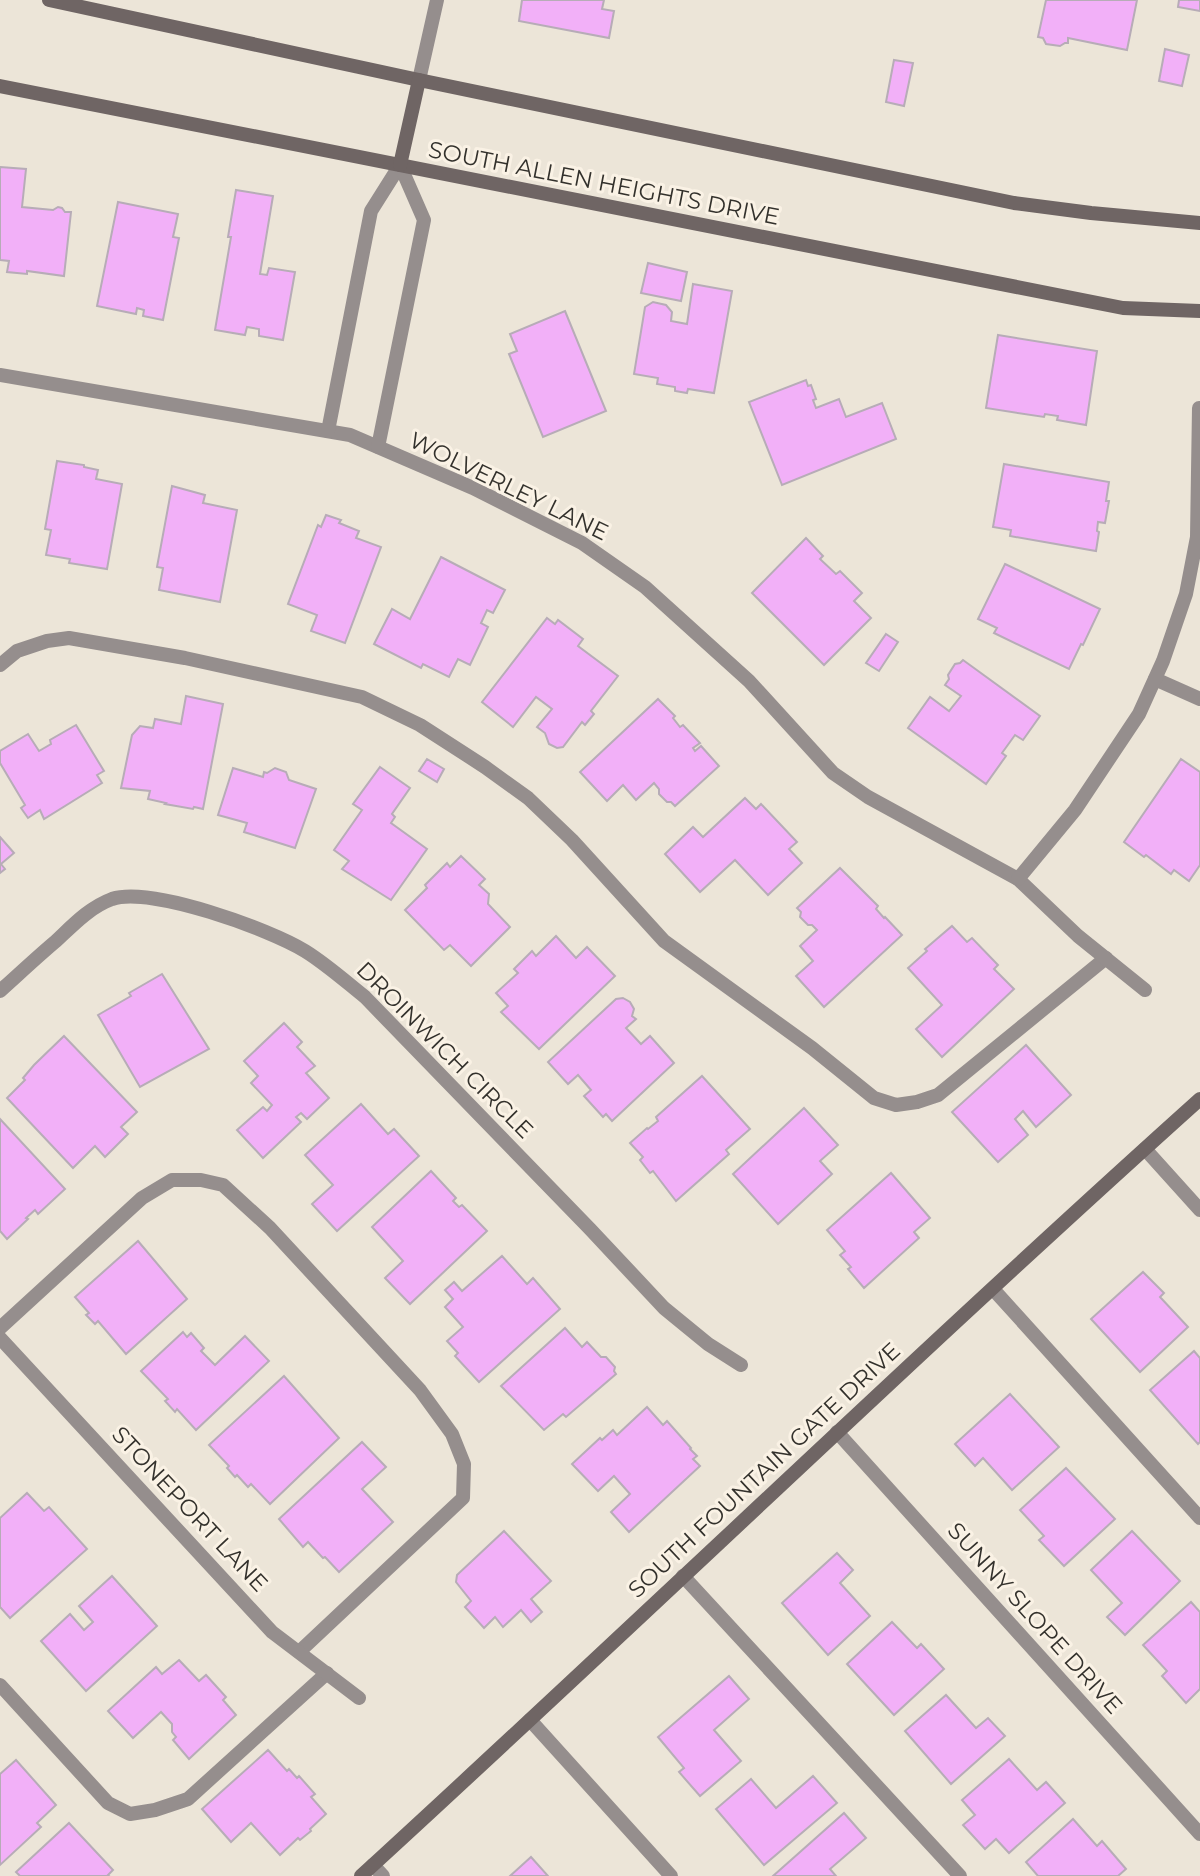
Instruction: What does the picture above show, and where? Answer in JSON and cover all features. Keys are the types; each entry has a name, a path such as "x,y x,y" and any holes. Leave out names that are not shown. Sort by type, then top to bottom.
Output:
{"main road":[{"path":"49,0 418,80 1014,202 1091,213 1200,223"},
{"path":"400,165 418,80"},
{"name":"SOUTH ALLEN HEIGHTS DRIVE","path":"0,86 1123,308 1200,312"},
{"name":"SOUTH FOUNTAIN GATE DRIVE","path":"360,1876 837,1432 1200,1100"}],"street":[{"path":"418,80 438,0"},
{"path":"328,431 372,211 400,165"},
{"path":"378,447 425,220 400,165"},
{"name":"WOLVERLEY LANE","path":"0,375 350,435 473,488 582,543 645,587 749,681 833,774 869,797 1018,879 1078,936 1145,990"},
{"path":"1018,879 1075,810 1139,714 1163,661 1186,594 1197,537 1199,408"},
{"path":"0,665 17,650 69,638 184,658 362,697 420,725 485,766 528,798 572,840 664,941 813,1048 874,1098 896,1105 938,1095 1106,958"},
{"path":"1155,679 1200,699"},
{"name":"DROINWICH CIRCLE","path":"0,991 86,913 112,899 140,895 165,899 273,934 304,951 365,996 664,1308 708,1344 741,1365"},
{"path":"1145,1149 1200,1210"},
{"path":"0,1328 142,1198 172,1180 201,1180 223,1185 270,1228 419,1390 452,1434 464,1464 463,1498 299,1652"},
{"path":"993,1289 1200,1518"},
{"name":"STONEPORT LANE","path":"0,1338 272,1632 359,1698"},
{"name":"SUNNY SLOPE DRIVE","path":"837,1432 1200,1834"},
{"path":"683,1576 960,1876"},
{"path":"0,1685 108,1803 130,1814 155,1810 188,1799 327,1673"},
{"path":"530,1720 671,1876"},
{"path":"373,1865 383,1876"}],"building":[{"path":"522,0 604,0 602,9 614,11 609,38 519,21"},
{"path":"1046,0 1137,0 1127,50 1068,38 1068,43 1060,46 1046,44 1043,38 1038,37"},
{"path":"1179,0 1200,0 1200,11 1178,7"},
{"path":"1165,49 1189,55 1182,86 1159,81"},
{"path":"894,60 913,63 904,106 886,102"},
{"path":"0,167 26,169 22,207 53,210 58,207 65,212 71,212 64,276 27,271 27,274 7,272 9,261 0,260"},
{"path":"236,190 273,196 260,274 267,275 269,268 295,272 283,340 259,336 259,329 247,327 245,335 215,330"},
{"path":"118,202 178,214 173,237 179,238 163,320 143,316 144,310 137,308 136,314 97,306"},
{"path":"648,263 687,272 681,301 641,293"},
{"path":"693,284 732,291 714,393 688,389 687,393 675,391 675,387 657,384 658,378 634,374 645,307 653,302 666,305 672,312 671,321 687,324"},
{"path":"565,311 606,411 543,437 509,354 517,351 510,334"},
{"path":"998,335 1097,351 1086,425 1057,420 1058,416 1045,414 1044,417 986,408"},
{"path":"806,380 816,399 813,400 816,408 839,399 846,417 882,403 896,439 782,485 749,402"},
{"path":"57,461 84,465 98,470 96,479 122,484 107,569 69,563 70,559 46,555 51,530 45,529"},
{"path":"1004,464 1109,482 1105,523 1098,522 1096,551 1010,536 1011,530 993,527"},
{"path":"172,486 205,495 203,503 237,510 220,602 159,590 163,568 157,567"},
{"path":"326,515 359,531 356,538 381,547 345,643 311,631 317,615 288,604 318,525 321,527"},
{"path":"806,538 823,556 820,559 836,574 840,571 862,593 854,601 871,618 824,665 752,593"},
{"path":"441,557 505,590 493,613 487,610 481,623 488,627 470,665 458,659 449,677 423,664 421,668 374,644 392,609 410,619"},
{"path":"1005,564 1100,609 1069,669 994,633 997,628 978,619"},
{"path":"547,618 555,624 558,620 583,639 578,646 618,676 591,711 594,714 585,725 582,722 563,747 557,748 549,744 545,733 537,727 552,709 536,697 513,727 482,702"},
{"path":"886,634 898,642 879,671 866,663"},
{"path":"963,660 1040,716 1023,740 1015,735 1002,753 1006,756 986,784 908,728 930,697 949,711 961,696 945,685 955,664"},
{"path":"186,696 223,704 203,809 165,804 148,799 150,791 121,788 132,735 140,726 153,728 155,719 181,724"},
{"path":"658,699 675,716 673,718 680,727 683,725 700,743 693,748 695,751 701,746 719,766 675,806 659,794 654,783 636,800 623,785 607,801 580,772"},
{"path":"76,725 104,771 97,775 102,783 44,819 40,810 28,818 21,808 25,805 0,763 0,751 28,734 39,751 51,744 50,740"},
{"path":"427,759 444,769 437,782 419,771"},
{"path":"1181,759 1200,772 1200,865 1189,881 1174,870 1171,874 1124,842"},
{"path":"380,767 410,788 392,814 395,817 391,823 427,849 391,900 342,869 349,861 334,850 362,810 353,804"},
{"path":"233,768 263,777 264,772 275,768 286,772 289,780 316,789 295,848 244,832 247,823 218,815"},
{"path":"745,798 756,809 761,804 797,842 789,849 802,863 768,895 735,860 700,892 665,854 693,827 703,837"},
{"path":"0,837 14,853 1,864 5,869 0,873"},
{"path":"461,856 485,879 479,885 489,894 488,904 510,927 471,966 450,945 444,950 405,910 447,863 450,867"},
{"path":"840,868 902,935 824,1007 796,976 813,961 800,946 817,930 800,917 801,912 797,908"},
{"path":"952,926 967,942 972,938 998,965 994,969 1014,989 942,1057 916,1029 942,1005 908,968"},
{"path":"556,936 576,958 587,947 615,976 539,1049 501,1012 508,1006 496,993 518,973 514,969 532,951 536,956"},
{"path":"162,974 209,1049 140,1087 98,1015"},
{"path":"623,998 630,1002 634,1009 632,1016 636,1019 626,1028 641,1044 650,1036 674,1063 612,1121 606,1114 603,1117 584,1096 591,1090 578,1075 568,1084 548,1062 616,999"},
{"path":"284,1023 302,1042 297,1047 315,1066 306,1073 329,1098 307,1119 301,1113 296,1117 301,1122 263,1158 237,1130 263,1107 267,1111 272,1105 251,1083 258,1076 244,1061"},
{"path":"64,1036 137,1112 121,1127 128,1134 105,1157 95,1146 73,1168 7,1098 25,1080 23,1078 34,1065"},
{"path":"1026,1045 1071,1095 1036,1127 1023,1111 1015,1119 1028,1135 998,1162 952,1112"},
{"path":"702,1076 750,1129 726,1150 729,1154 676,1201 653,1171 650,1173 640,1160 643,1157 630,1143 658,1121 656,1117"},
{"path":"361,1104 388,1134 394,1129 419,1156 337,1231 312,1204 333,1185 305,1155"},
{"path":"804,1108 838,1145 820,1161 832,1174 778,1224 733,1174"},
{"path":"0,1119 65,1189 38,1214 35,1210 7,1239 0,1231"},
{"path":"431,1171 456,1198 453,1201 459,1207 462,1205 487,1231 410,1304 385,1278 403,1261 372,1227"},
{"path":"891,1173 930,1218 914,1232 919,1238 864,1288 840,1255 845,1251 827,1230"},
{"path":"138,1241 187,1299 126,1354 98,1321 95,1324 86,1315 89,1313 75,1297"},
{"path":"502,1256 527,1284 533,1278 560,1309 479,1382 455,1356 458,1353 447,1341 463,1327 445,1307 453,1299 445,1290 454,1282 462,1291"},
{"path":"1143,1272 1164,1293 1160,1297 1188,1327 1140,1372 1091,1319"},
{"path":"565,1328 582,1347 587,1342 601,1357 606,1357 615,1367 616,1374 566,1417 563,1414 544,1430 501,1386"},
{"path":"183,1332 187,1337 191,1333 204,1348 201,1351 215,1365 245,1336 269,1361 196,1430 177,1409 175,1412 165,1401 168,1399 141,1371"},
{"path":"1194,1351 1200,1358 1198,1444 1150,1390"},
{"path":"284,1376 339,1438 270,1504 251,1484 248,1487 237,1475 235,1477 227,1468 229,1466 209,1445"},
{"path":"1010,1394 1059,1447 1012,1490 983,1458 975,1466 955,1444"},
{"path":"647,1407 663,1425 667,1421 697,1456 693,1459 700,1466 629,1532 611,1512 630,1494 614,1476 598,1491 572,1464 600,1438 602,1440 613,1430 617,1435"},
{"path":"362,1442 386,1467 362,1489 393,1522 339,1572 308,1542 303,1547 279,1519"},
{"path":"1066,1468 1115,1519 1064,1566 1039,1540 1044,1536 1020,1510"},
{"path":"27,1493 44,1511 49,1507 87,1549 10,1618 0,1607 0,1518"},
{"path":"504,1531 551,1581 531,1599 542,1612 531,1622 521,1610 503,1627 495,1617 484,1628 465,1607 471,1601 456,1582 457,1575"},
{"path":"1132,1531 1180,1581 1125,1635 1107,1617 1122,1603 1091,1570"},
{"path":"837,1553 853,1570 840,1583 870,1616 828,1655 782,1603"},
{"path":"112,1576 157,1626 86,1691 41,1641 70,1614 84,1630 93,1622 79,1606"},
{"path":"1191,1602 1200,1612 1200,1689 1186,1703 1162,1676 1167,1671 1143,1645"},
{"path":"892,1622 917,1648 921,1644 944,1669 894,1715 847,1664"},
{"path":"179,1660 199,1681 206,1675 226,1697 223,1700 236,1715 189,1759 173,1740 176,1737 172,1732 172,1724 161,1712 133,1738 108,1711 156,1667 162,1674"},
{"path":"729,1676 749,1699 714,1730 741,1761 700,1796 679,1772 684,1768 658,1737"},
{"path":"946,1695 976,1728 988,1718 1005,1736 951,1784 905,1731"},
{"path":"268,1750 287,1771 289,1769 297,1778 299,1776 315,1794 311,1797 326,1814 311,1831 300,1840 298,1838 280,1855 251,1823 231,1842 202,1809"},
{"path":"1009,1759 1037,1790 1046,1782 1065,1803 1009,1853 996,1839 985,1849 963,1825 975,1815 962,1800"},
{"path":"16,1760 56,1805 37,1823 41,1827 0,1865 0,1774"},
{"path":"813,1776 837,1803 764,1865 716,1809 751,1779 776,1808"},
{"path":"844,1813 866,1838 830,1869 836,1876 773,1876"},
{"path":"1073,1819 1097,1846 1102,1841 1126,1869 1118,1876 1038,1876 1026,1862"},
{"path":"69,1823 113,1870 109,1876 20,1876 16,1872"},
{"path":"531,1857 548,1876 510,1876"}]}
